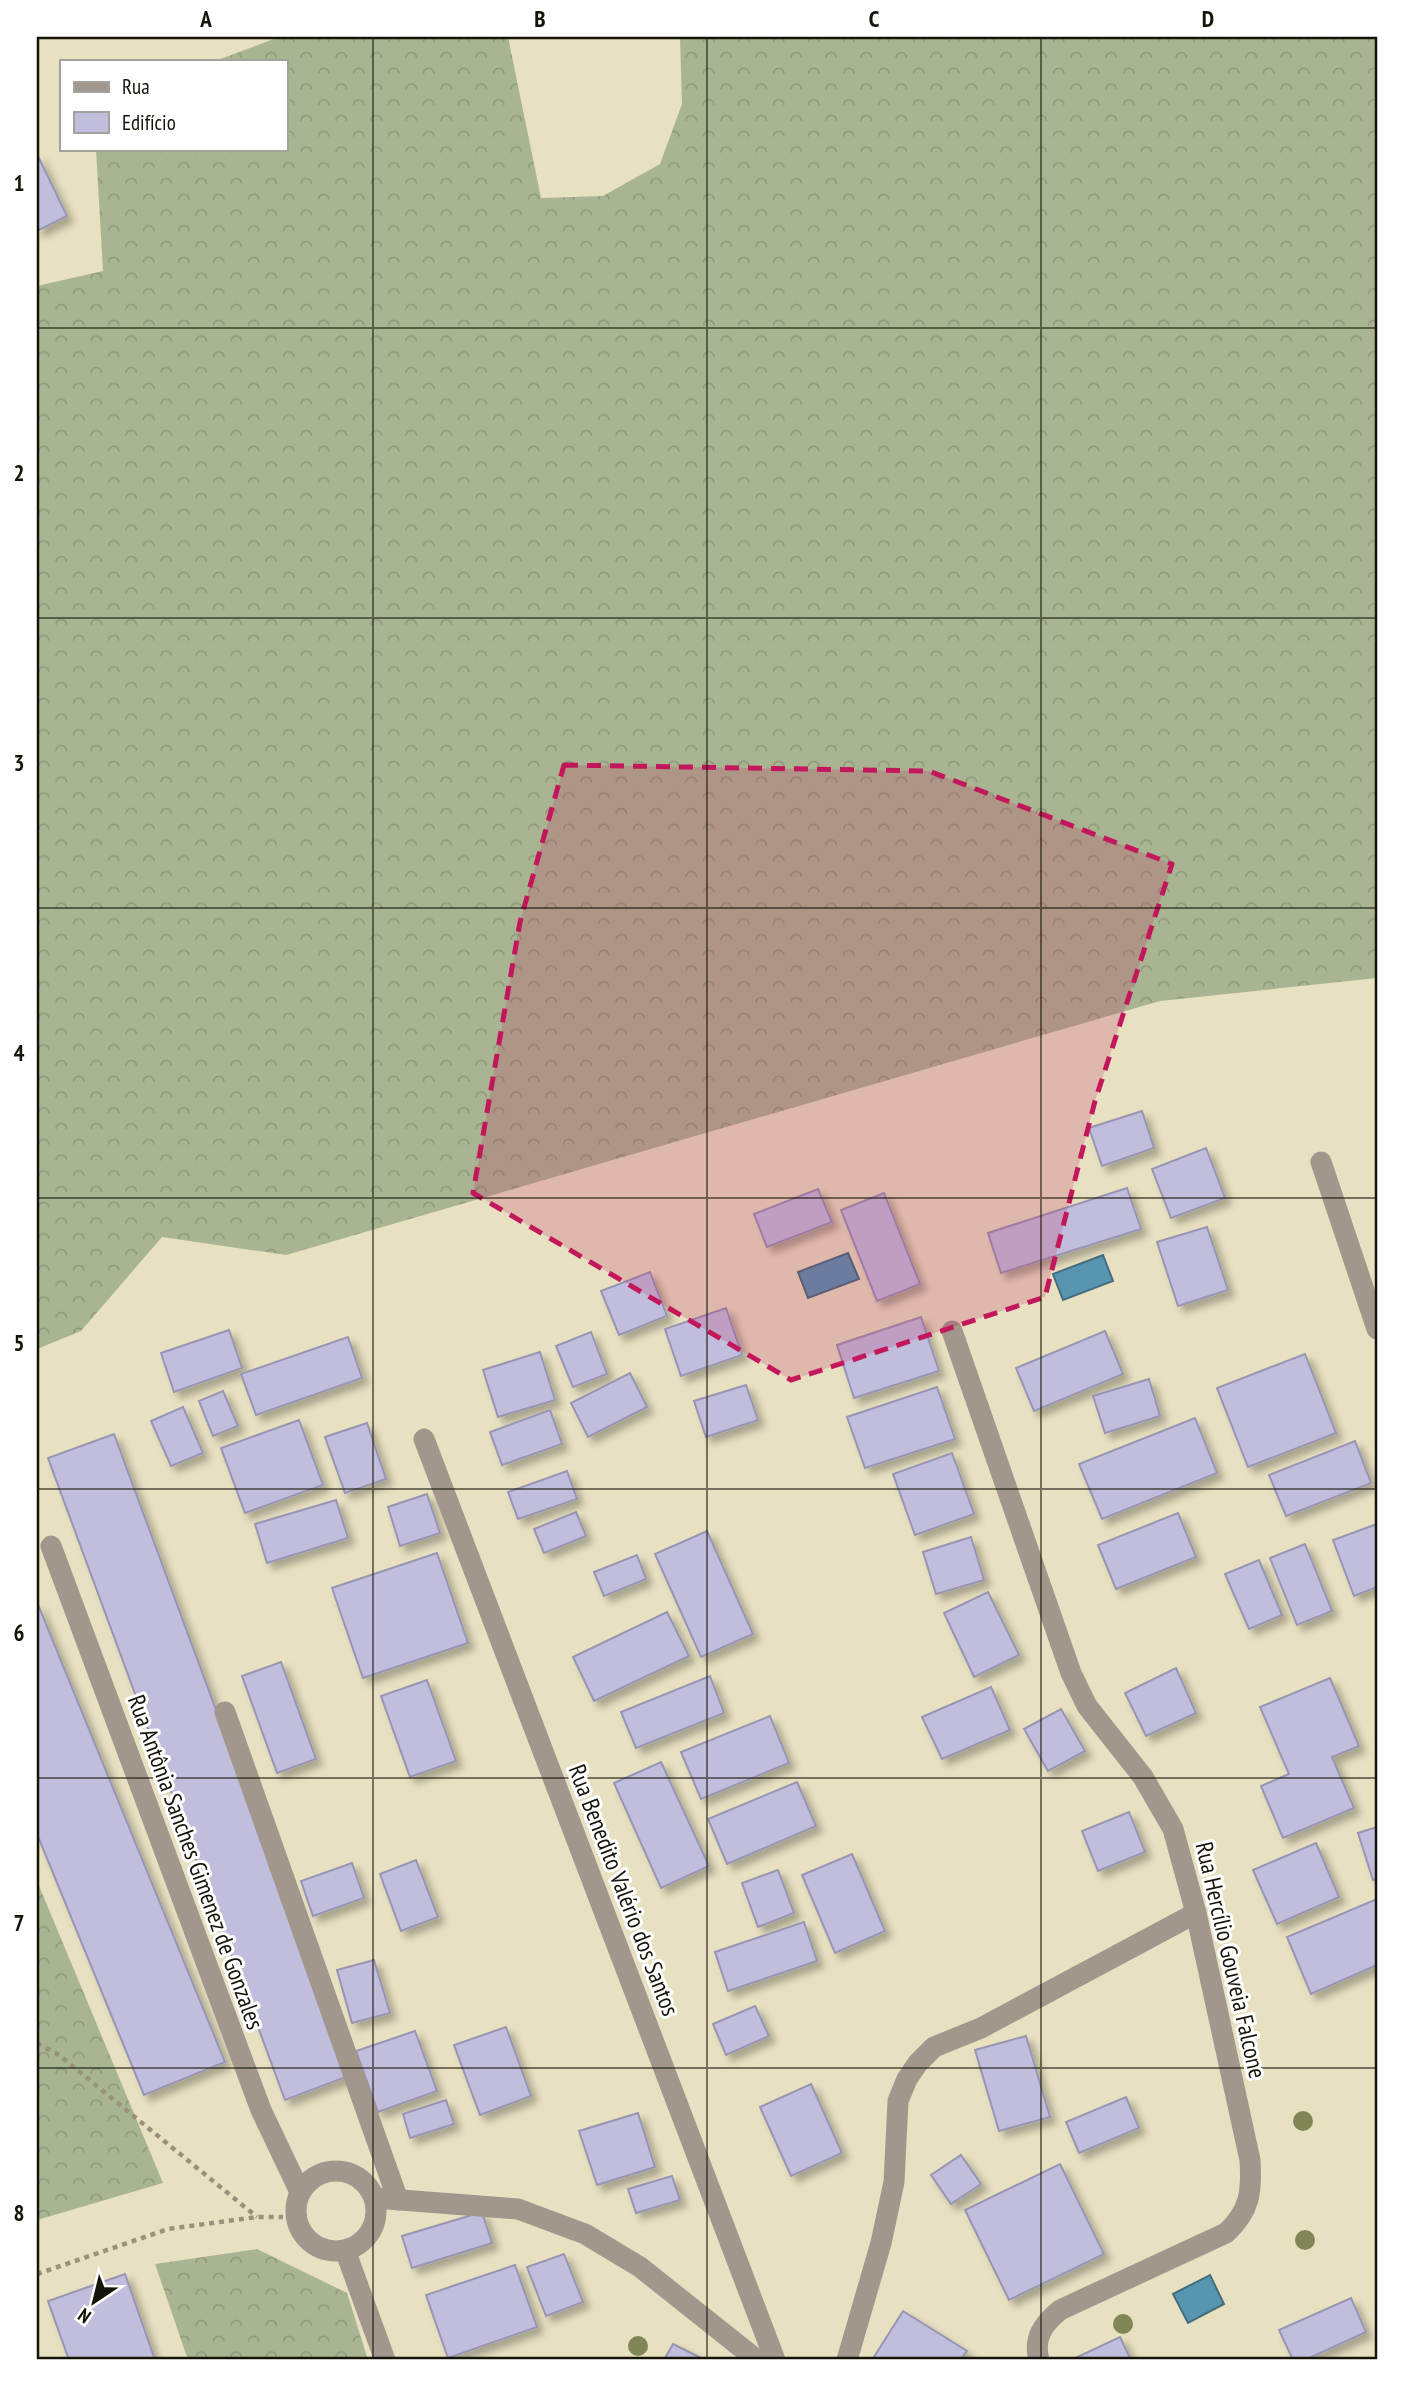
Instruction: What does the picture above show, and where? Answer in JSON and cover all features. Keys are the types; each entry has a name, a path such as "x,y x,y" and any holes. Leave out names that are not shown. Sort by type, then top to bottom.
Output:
{"street":[{"path":"1321,1162 1377,1329"},
{"name":"Rua Hercílio Gouveia Falcone","path":"952,1331 1071,1674 1087,1706 1143,1777 1173,1829 1196,1913 1250,2161 1251,2190 1247,2208 1226,2233 1060,2310 1040,2331 1037,2342 1040,2360"},
{"name":"Rua Benedito Valério dos Santos","path":"424,1439 775,2360"},
{"name":"Rua Antônia Sanches Gimenez de Gonzales","path":"51,1546 261,2110 300,2192"},
{"path":"225,1712 398,2200"},
{"path":"847,2360 881,2243 894,2182 898,2101 907,2079 918,2063 934,2047 981,2028 1196,1913"},
{"path":"339,2170 361,2179 375,2198 375,2225 358,2245 345,2250 319,2248 308,2240 296,2217 300,2192 317,2175 339,2170"},
{"path":"375,2198 518,2209 585,2234 650,2275 757,2360"},
{"path":"345,2250 385,2360"}],"path":[{"path":"37,2043 60,2055 257,2217"},
{"path":"37,2274 168,2229 257,2217 296,2217"}],"highlighted area":[{"path":"564,765 929,771 1172,864 1095,1101 1045,1297 791,1380 473,1193 520,922"}],"green space":[{"path":"279,37 508,37 541,198 603,196 660,164 682,104 680,37 1377,37 1377,978 1160,1001 286,1255 162,1237 81,1331 37,1349 37,286 103,271 96,150 287,150 287,60 218,60"},
{"path":"37,1881 163,2183 37,2220"},
{"path":"257,2249 347,2293 368,2360 188,2360 155,2264"}],"water":[{"path":"848,1253 859,1279 808,1298 798,1272"},
{"path":"1103,1255 1113,1281 1063,1300 1053,1274"},
{"path":"1210,2275 1224,2304 1188,2323 1173,2294"}],"building":[{"path":"37,154 67,216 37,231"},
{"path":"1142,1111 1154,1148 1102,1166 1089,1128"},
{"path":"1206,1148 1225,1198 1171,1218 1152,1169"},
{"path":"1127,1188 1141,1229 1001,1273 988,1233"},
{"path":"818,1189 832,1222 767,1247 754,1214"},
{"path":"884,1193 920,1284 877,1301 841,1210"},
{"path":"1207,1227 1228,1290 1178,1306 1157,1242"},
{"path":"650,1272 667,1316 619,1335 601,1291"},
{"path":"726,1308 742,1355 681,1376 665,1329"},
{"path":"921,1317 939,1371 854,1398 837,1345"},
{"path":"229,1330 242,1368 174,1392 161,1353"},
{"path":"1105,1331 1123,1374 1034,1411 1016,1368"},
{"path":"591,1332 607,1374 573,1387 556,1346"},
{"path":"348,1337 362,1378 256,1415 241,1374"},
{"path":"540,1352 555,1400 498,1417 483,1370"},
{"path":"1305,1354 1336,1433 1248,1467 1217,1388"},
{"path":"630,1373 647,1407 588,1437 571,1403"},
{"path":"1149,1379 1160,1416 1105,1433 1093,1396"},
{"path":"746,1385 758,1420 706,1437 694,1401"},
{"path":"937,1387 955,1439 865,1468 847,1417"},
{"path":"223,1391 238,1426 213,1436 199,1401"},
{"path":"183,1407 203,1453 171,1466 151,1421"},
{"path":"550,1410 562,1444 502,1465 490,1432"},
{"path":"1195,1418 1217,1473 1102,1519 1079,1464"},
{"path":"299,1420 323,1485 245,1513 221,1448"},
{"path":"367,1423 386,1479 345,1493 325,1437"},
{"path":"114,1434 351,2075 285,2100 48,1458"},
{"path":"1355,1441 1371,1483 1286,1516 1269,1475"},
{"path":"952,1453 974,1514 915,1535 893,1474"},
{"path":"567,1471 577,1499 518,1519 508,1492"},
{"path":"427,1494 440,1533 400,1546 388,1507"},
{"path":"336,1500 348,1538 267,1563 255,1524"},
{"path":"576,1512 586,1536 544,1553 534,1529"},
{"path":"1178,1513 1196,1557 1116,1589 1098,1545"},
{"path":"1377,1524 1377,1587 1354,1596 1333,1540"},
{"path":"707,1531 753,1634 701,1657 655,1554"},
{"path":"971,1537 984,1580 936,1594 923,1552"},
{"path":"1305,1544 1332,1611 1297,1625 1270,1558"},
{"path":"437,1553 468,1643 363,1678 332,1588"},
{"path":"637,1555 646,1579 604,1596 594,1572"},
{"path":"1259,1560 1282,1615 1249,1629 1225,1574"},
{"path":"988,1592 1019,1655 974,1677 944,1613"},
{"path":"37,1602 225,2062 144,2095 37,1834"},
{"path":"667,1612 689,1656 594,1701 573,1657"},
{"path":"281,1662 316,1759 277,1773 242,1676"},
{"path":"1176,1668 1196,1713 1146,1736 1125,1693"},
{"path":"710,1676 724,1713 636,1748 621,1712"},
{"path":"1330,1678 1359,1746 1332,1757 1354,1808 1283,1838 1261,1786 1289,1774 1260,1707"},
{"path":"427,1680 456,1761 410,1777 381,1696"},
{"path":"991,1687 1010,1730 942,1759 922,1717"},
{"path":"1061,1709 1085,1751 1048,1771 1024,1729"},
{"path":"770,1716 789,1763 701,1799 681,1752"},
{"path":"661,1762 709,1866 661,1888 614,1783"},
{"path":"797,1782 816,1826 727,1864 708,1819"},
{"path":"1129,1812 1145,1852 1098,1871 1082,1831"},
{"path":"1377,1827 1377,1879 1373,1880 1358,1833"},
{"path":"1316,1843 1339,1897 1277,1924 1253,1870"},
{"path":"852,1854 885,1931 835,1953 802,1875"},
{"path":"416,1860 438,1917 401,1931 380,1874"},
{"path":"352,1863 364,1898 313,1916 301,1881"},
{"path":"778,1870 794,1913 758,1927 742,1883"},
{"path":"1377,1899 1377,1965 1311,1994 1287,1937"},
{"path":"804,1922 817,1961 728,1991 715,1952"},
{"path":"374,1960 390,2013 352,2023 337,1970"},
{"path":"755,2006 769,2036 726,2055 713,2024"},
{"path":"506,2027 531,2096 480,2115 454,2045"},
{"path":"415,2031 437,2091 378,2112 356,2051"},
{"path":"1026,2036 1050,2117 999,2131 975,2050"},
{"path":"811,2084 842,2153 791,2176 760,2107"},
{"path":"1126,2097 1139,2128 1079,2153 1066,2122"},
{"path":"446,2100 454,2124 410,2138 403,2114"},
{"path":"638,2113 655,2167 597,2185 579,2131"},
{"path":"961,2155 981,2184 951,2204 931,2175"},
{"path":"1060,2164 1104,2254 1009,2300 965,2210"},
{"path":"672,2176 680,2200 636,2213 628,2189"},
{"path":"482,2212 492,2243 412,2268 402,2236"},
{"path":"564,2254 583,2302 546,2316 527,2267"},
{"path":"515,2265 537,2327 448,2358 426,2295"},
{"path":"125,2274 155,2360 69,2360 48,2301"},
{"path":"1351,2298 1366,2332 1305,2360 1293,2360 1279,2330"},
{"path":"903,2311 967,2351 960,2360 872,2360"},
{"path":"1120,2337 1131,2360 1073,2359"},
{"path":"673,2344 699,2357 697,2360 664,2360"}]}
